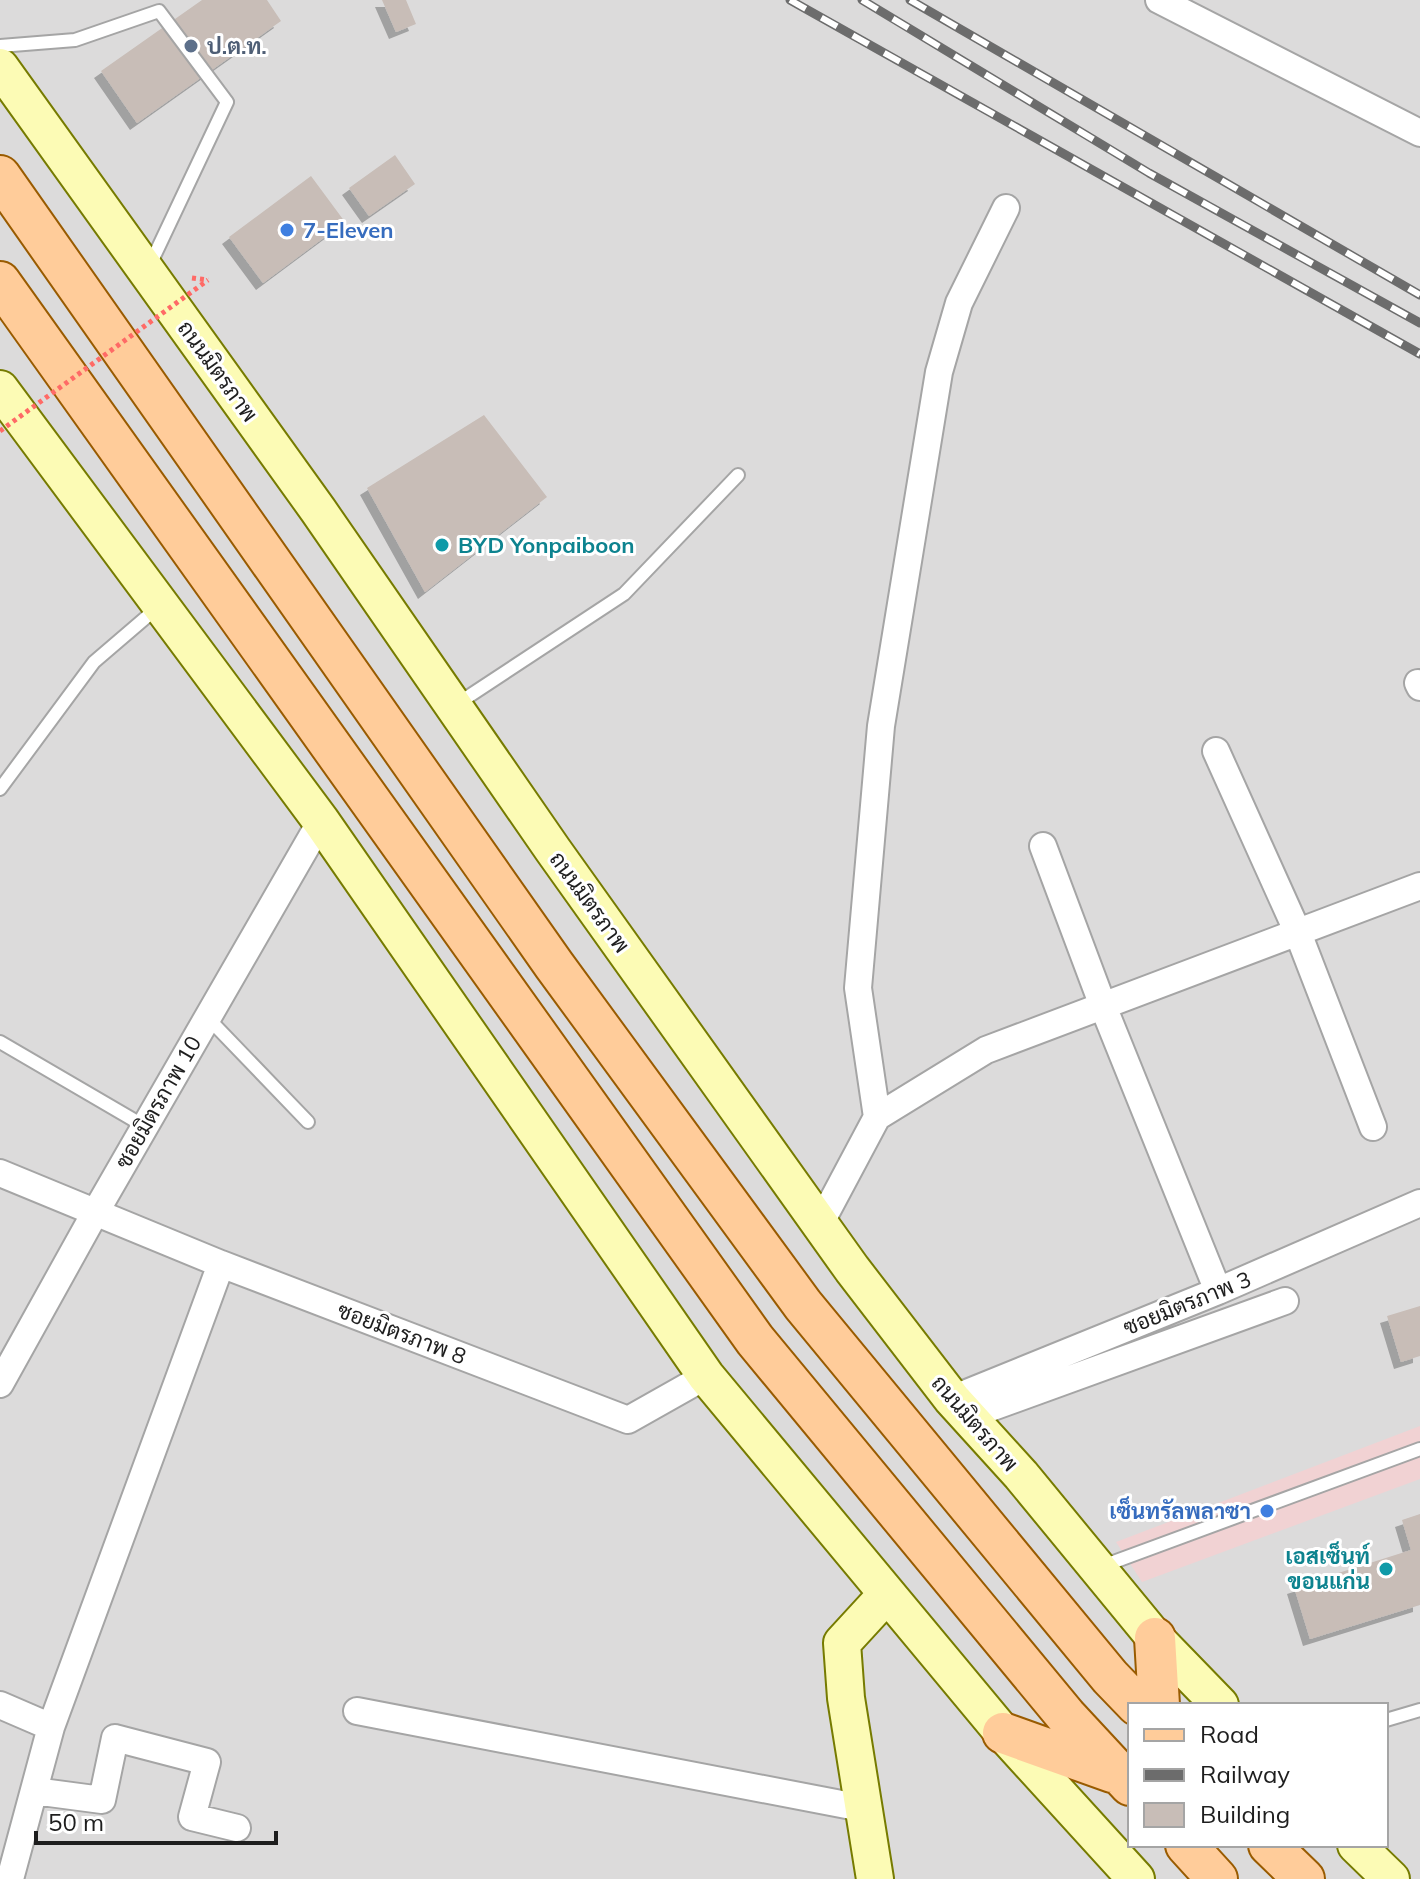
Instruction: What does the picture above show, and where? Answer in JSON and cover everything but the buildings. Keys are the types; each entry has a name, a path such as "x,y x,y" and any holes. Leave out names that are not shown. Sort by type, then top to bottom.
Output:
{"main road":[{"name":"ถนนมิตรภาพ","path":"0,67 820,1224 960,1407 1155,1638 1218,1703"},
{"path":"0,176 554,965 803,1305 1110,1677 1135,1703"},
{"path":"0,282 755,1340 1066,1716 1125,1780"},
{"path":"0,389 321,821 706,1376 1003,1733 1136,1879"},
{"path":"875,1879 846,1698 842,1643 887,1594"},
{"path":"1155,1638 1159,1703"},
{"path":"1003,1733 1125,1780"},
{"path":"1188,1847 1217,1879"},
{"path":"1271,1847 1304,1879"},
{"path":"1358,1847 1391,1879"}],"street":[{"path":"1159,0 1420,133"},
{"path":"877,1117 858,988 881,726 939,372 959,303 1006,208"},
{"path":"1216,751 1298,933 1373,1127"},
{"name":"ซอยมิตรภาพ 10","path":"0,1384 144,1126 321,821"},
{"path":"1043,846 1103,1006 1218,1291"},
{"path":"820,1224 877,1117 986,1050 1420,886"},
{"name":"ซอยมิตรภาพ 8","path":"0,1173 221,1264 628,1420 706,1376"},
{"name":"ซอยมิตรภาพ 3","path":"960,1407 1420,1203"},
{"path":"10,1879 51,1727 221,1264"},
{"path":"960,1407 1285,1301"},
{"path":"0,1705 51,1727"},
{"path":"357,1711 862,1808"},
{"path":"34,1791 102,1800 115,1738 207,1762 192,1817 237,1828"}],"lane":[{"path":"0,46 75,40 159,11 227,102 147,272"},
{"path":"454,706 624,594 738,475"},
{"path":"0,789 94,662 159,606"},
{"path":"207,1017 308,1122"},
{"path":"0,1042 144,1126"},
{"path":"1097,1568 1420,1449"},
{"path":"1388,1719 1420,1710"}],"path":[{"path":"0,431 208,280"}],"shaded area":[{"path":"0,0 1420,0 1420,1879 0,1879"},
{"name":"เซ็นทรัลพลาซา","path":"1420,1426 1420,1479 1142,1582 1116,1542"}],"railway":[{"path":"790,0 1420,354"},
{"path":"862,0 1149,173 1420,323"},
{"path":"910,0 1420,295"}],"place":[{"name":"ป.ต.ท.","path":"191,46"},
{"name":"7-Eleven","path":"287,230"},
{"name":"BYD Yonpaiboon","path":"442,545"},
{"name":"เซ็นทรัลพลาซา","path":"1267,1511"},
{"name":"เอสเซ็นท์ ขอนแก่น","path":"1386,1569"}]}
